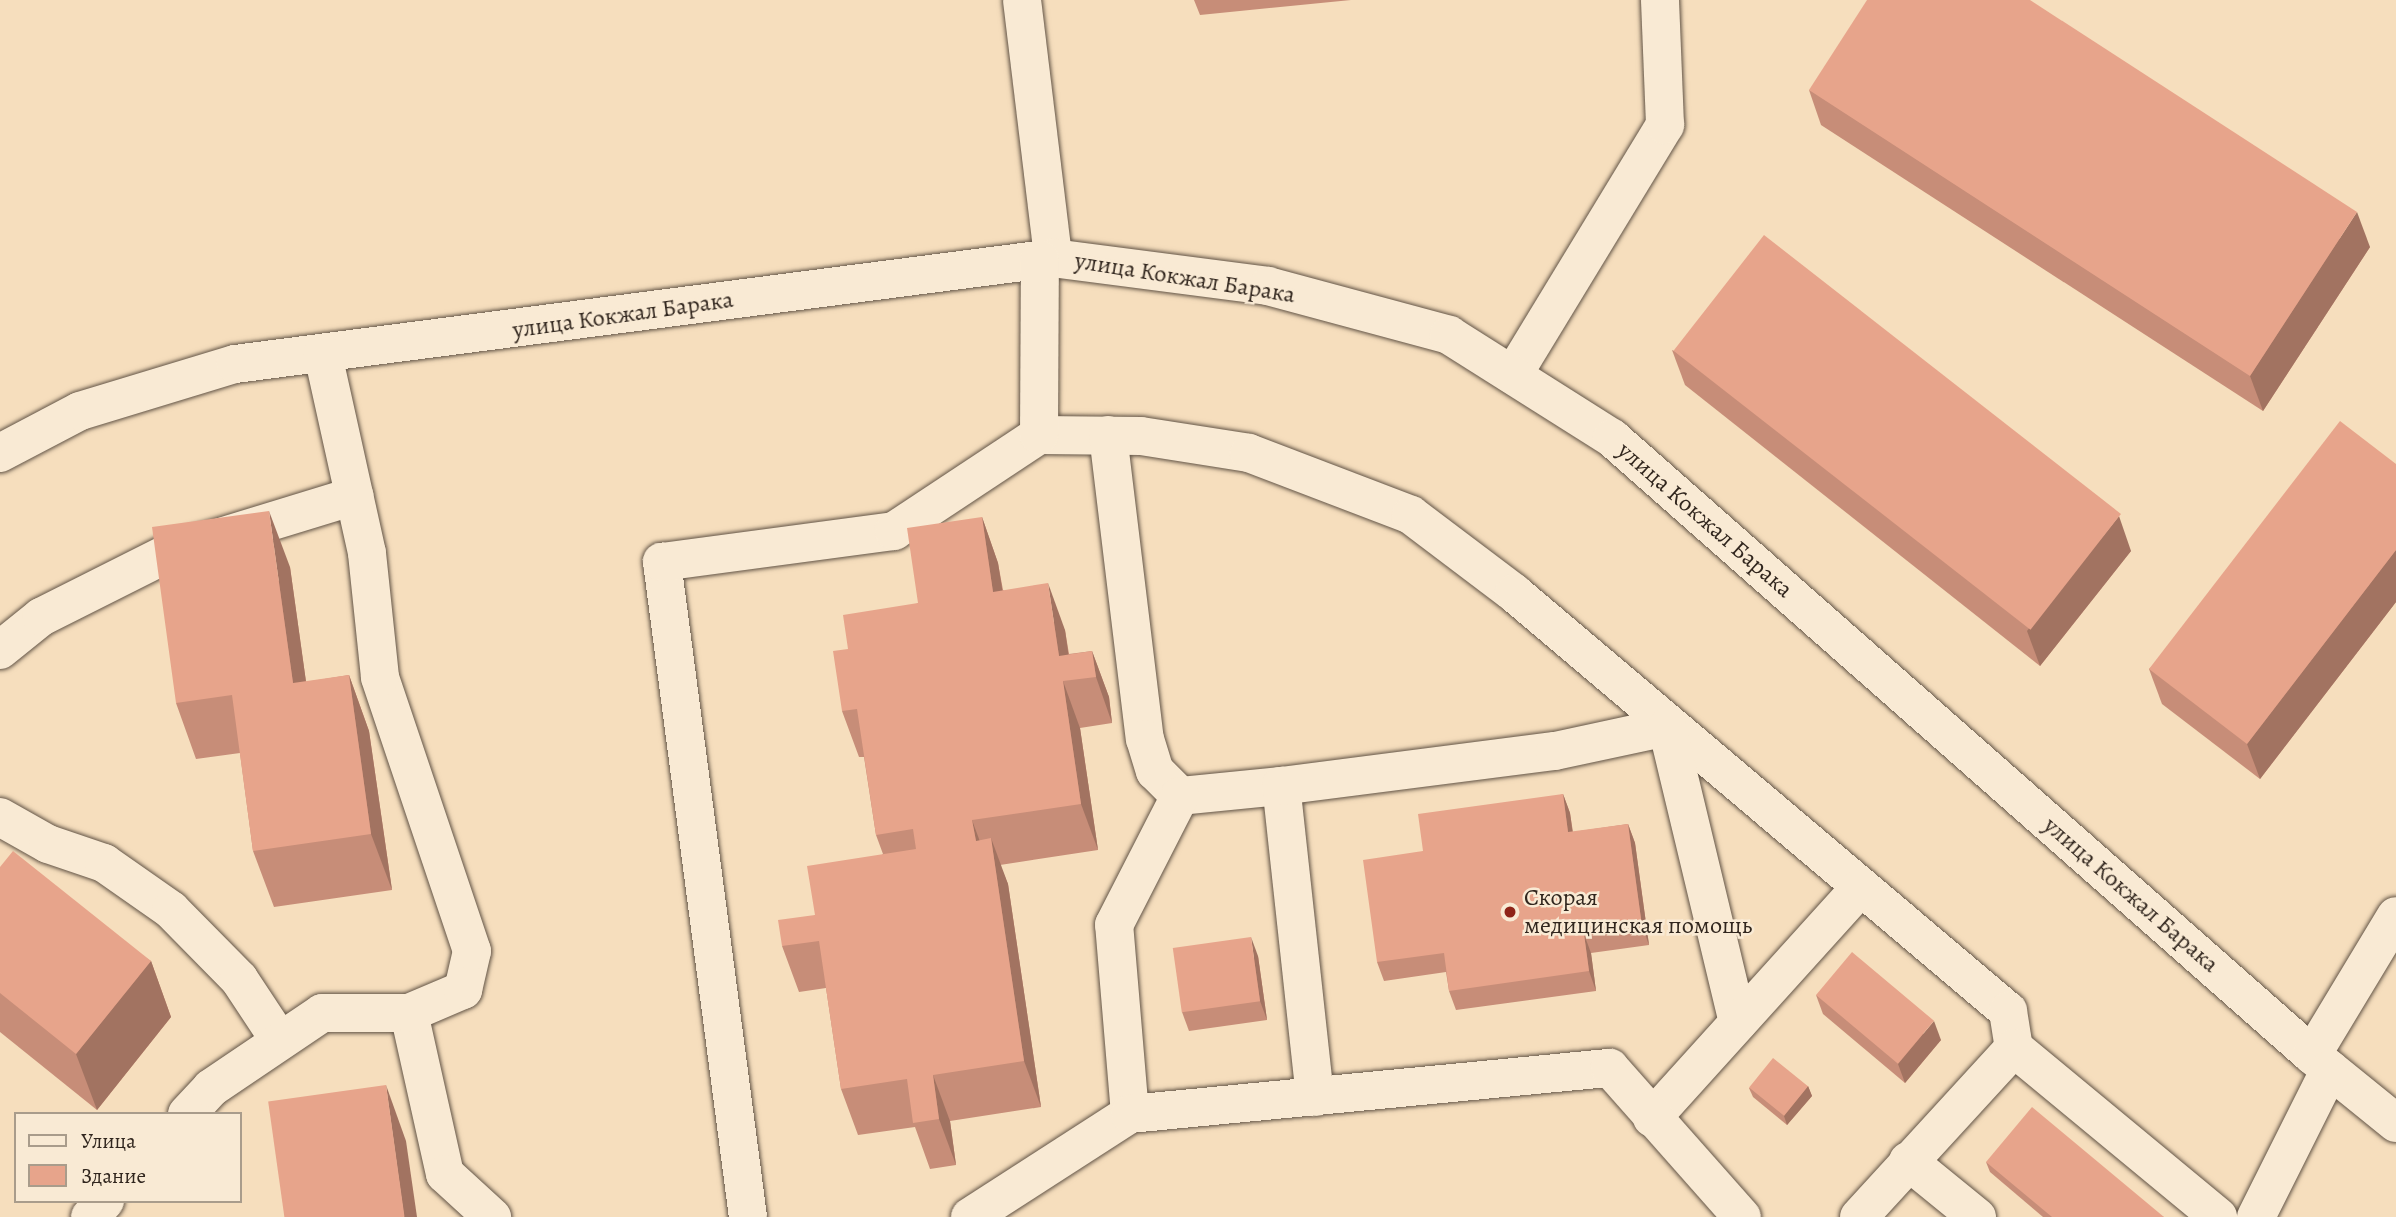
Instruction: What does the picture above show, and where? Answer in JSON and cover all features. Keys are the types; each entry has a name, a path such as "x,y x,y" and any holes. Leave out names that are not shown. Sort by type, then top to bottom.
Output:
{"street":[{"path":"1022,0 1046,258 1039,435"},
{"path":"1513,375 1665,125 1660,0"},
{"name":"улица Кокжал Барака","path":"0,453 80,411 235,364 1046,258 1268,286 1449,335 1612,438 2321,1062 2396,1123"},
{"path":"189,1112 211,1088 322,1013 409,1013 463,990 472,951 380,677 367,553 323,354"},
{"path":"748,1217 662,562 894,531 1039,435 1141,436 1249,453 1410,515 1514,593 1667,727 2008,1011 2014,1048 2218,1217"},
{"path":"1108,435 1145,738 1155,771 1180,796"},
{"path":"0,650 41,617 168,553 354,496"},
{"path":"1180,796 1281,786 1555,751 1667,727"},
{"path":"1667,727 1738,1023"},
{"path":"1281,786 1315,1097"},
{"path":"1130,1114 1114,925 1180,796"},
{"path":"0,817 48,844 104,863 171,910 239,979 280,1041"},
{"path":"1652,1118 1860,888"},
{"path":"2256,1217 2321,1062 2396,916"},
{"path":"409,1013 444,1174 462,1217"},
{"path":"1858,1217 2014,1048"},
{"path":"970,1217 1130,1114 1610,1068 1742,1217"},
{"path":"1908,1161 1977,1217"},
{"path":"444,1174 492,1217"},
{"path":"90,1217 103,1203"}],"building":[{"path":"1867,0 2030,0 2357,212 2250,376 1809,90"},
{"path":"1764,235 2121,514 2030,630 1673,351"},
{"path":"2340,421 2396,464 2396,550 2247,744 2149,669"},
{"path":"269,511 293,683 349,675 371,834 253,851 232,695 176,703 152,527"},
{"path":"982,517 993,592 1048,583 1059,656 1092,651 1096,677 1063,681 1081,804 972,820 976,841 991,838 1024,1061 933,1075 939,1119 913,1123 907,1079 841,1089 819,941 782,946 778,920 815,915 807,866 916,849 913,829 876,835 857,709 842,711 833,651 848,649 843,615 918,603 907,528"},
{"name":"Скорая медицинская помощь","path":"1563,794 1568,832 1628,824 1642,926 1584,934 1589,971 1449,991 1444,953 1377,962 1363,860 1423,851 1418,814"},
{"path":"13,851 151,961 76,1054 0,993 0,867"},
{"path":"1251,937 1260,1001 1182,1012 1173,948"},
{"path":"1852,952 1934,1021 1898,1064 1816,995"},
{"path":"1773,1058 1808,1086 1784,1116 1749,1088"},
{"path":"386,1085 405,1217 284,1217 268,1102"},
{"path":"2032,1107 2164,1217 2052,1217 1986,1162"}],"place":[{"name":"Скорая медицинская помощь","path":"1510,912"}]}
